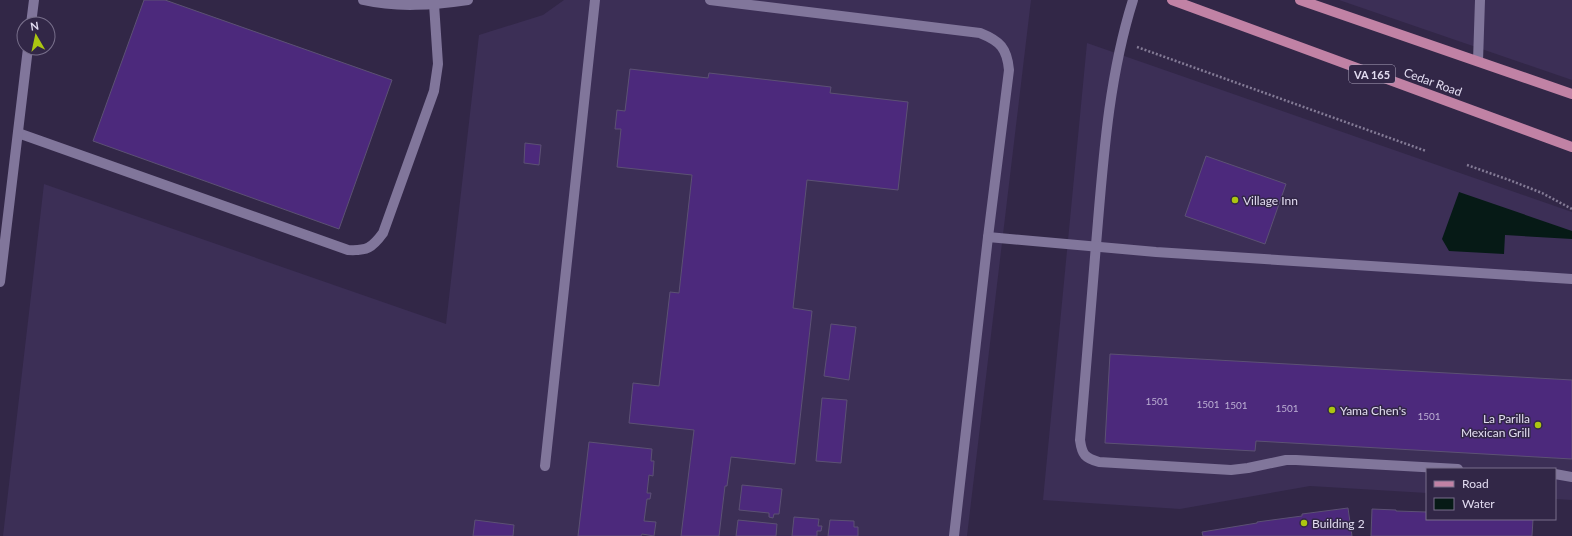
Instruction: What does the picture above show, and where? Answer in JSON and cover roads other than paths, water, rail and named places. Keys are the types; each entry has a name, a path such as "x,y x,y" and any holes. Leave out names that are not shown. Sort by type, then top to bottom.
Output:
{"main road":[{"name":"Cedar Road","path":"1172,0 1572,147"},
{"path":"1300,0 1572,94"}],"street":[{"path":"32,16 34,0"},
{"path":"363,0 409,5 468,0"},
{"path":"545,466 595,0"},
{"path":"710,0 980,33 993,38 1002,46 1008,58 1009,70 988,237 954,536"},
{"path":"1133,0 1121,42 1109,112 1096,246 1080,440 1081,451 1088,459 1099,462 1217,469 1248,468 1272,462 1291,460 1439,468"},
{"path":"1478,61 1480,0"},
{"path":"18,133 348,250 362,251 375,245 383,233 434,91 438,64 434,4"},
{"path":"0,282 27,56"},
{"path":"988,237 1156,252 1572,279"},
{"path":"1556,474 1572,477"}],"water":[{"path":"1459,192 1572,231 1572,239 1505,235 1504,254 1449,251 1442,239"}],"place":[{"name":"Village Inn","path":"1235,200"},
{"name":"Yama Chen's","path":"1332,410"},
{"name":"La Parilla Mexican Grill","path":"1538,425"},
{"name":"Building 2","path":"1304,523"}]}
